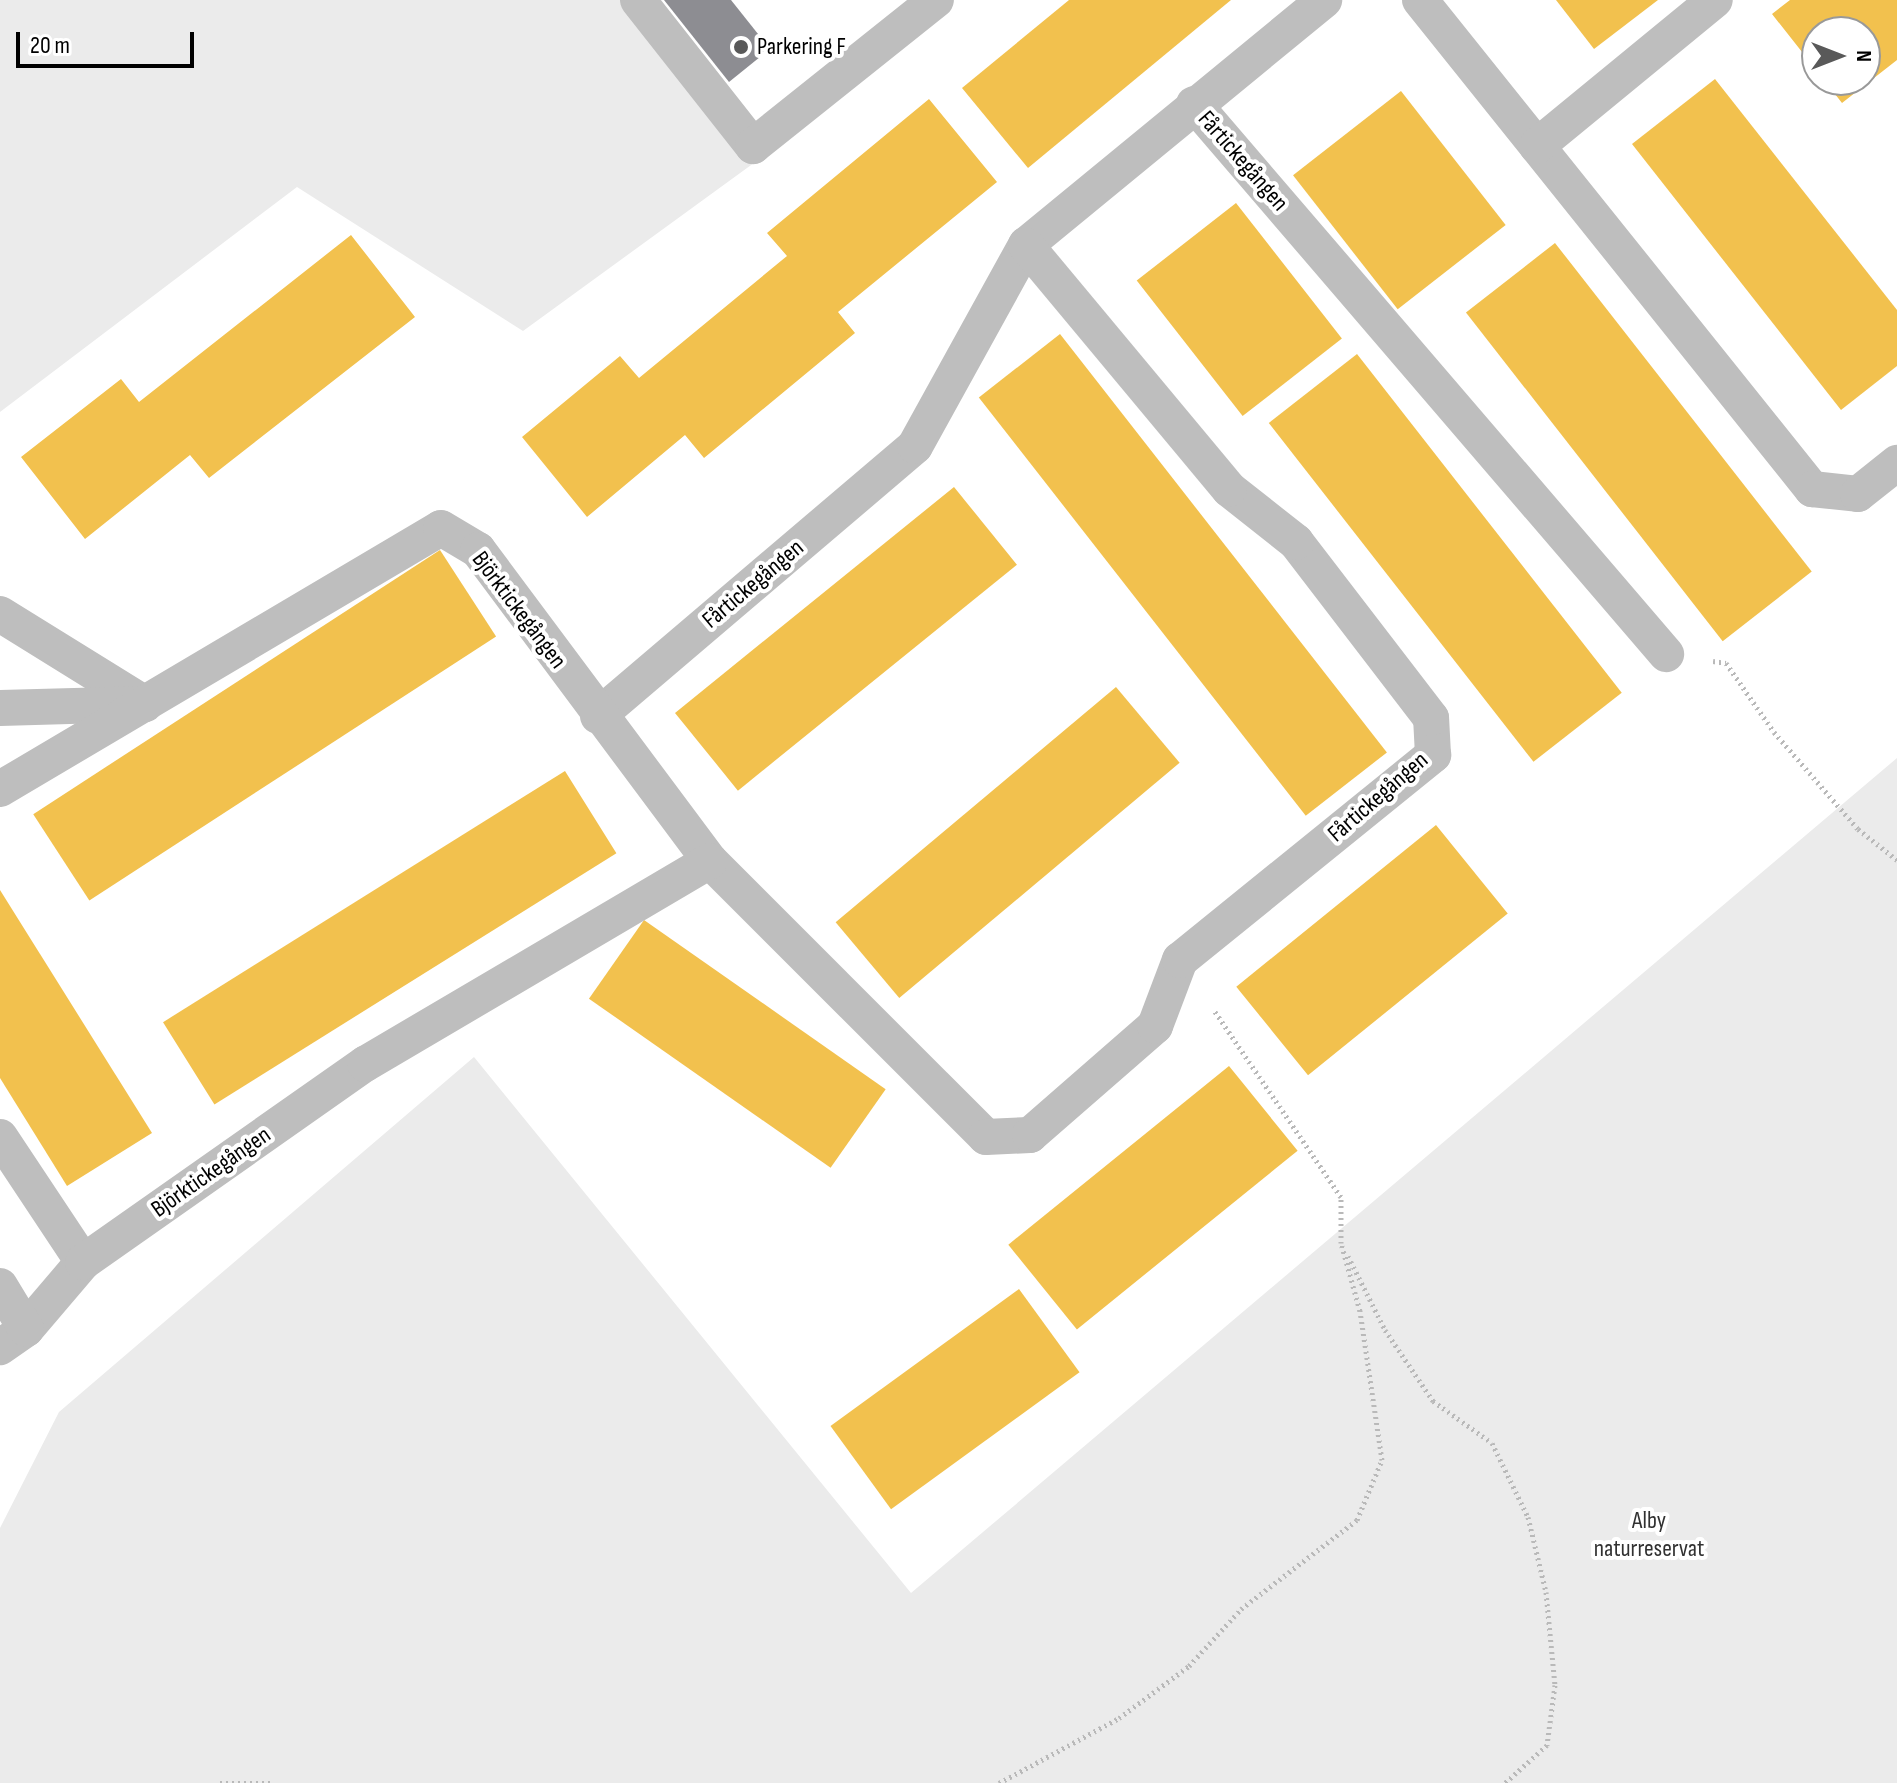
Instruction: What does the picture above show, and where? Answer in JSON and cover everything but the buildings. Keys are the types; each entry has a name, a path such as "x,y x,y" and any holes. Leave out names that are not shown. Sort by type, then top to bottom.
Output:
{"lane":[{"path":"638,0 753,146 936,0"},
{"name":"Fårtickegången","path":"598,716 915,446 1026,245 1324,0"},
{"path":"1420,0 1812,489 1858,494 1897,463"},
{"path":"1537,146 1715,0"},
{"name":"Fårtickegången","path":"1194,104 1666,654"},
{"name":"Fårtickegången","path":"1026,245 1229,489 1296,542 1431,718 1433,755 1180,960"},
{"name":"Björktickegången","path":"0,789 441,528 478,550 598,716 710,861 986,1137 1030,1135 1155,1026 1180,960"},
{"path":"0,614 145,704"},
{"name":"Björktickegången","path":"0,708 145,704"},
{"name":"Björktickegången","path":"13,1338 83,1262 365,1064 710,861"},
{"path":"0,1137 83,1262"},
{"name":"Björktickegången","path":"0,1286 13,1338"}],"path":[{"path":"1666,654 1726,663 1774,732 1830,797 1858,829 1897,860"},
{"path":"999,1783 1119,1718 1189,1666 1241,1609 1357,1520 1382,1460 1360,1311 1341,1243 1341,1197 1180,960"},
{"path":"1341,1243 1385,1330 1433,1401 1492,1443 1528,1517 1546,1592 1555,1685 1547,1745 1505,1783"},
{"path":"220,1783 274,1783"}],"green space":[{"path":"0,0 627,0 758,160 523,331 297,187 0,412"},
{"name":"Alby naturreservat","path":"1897,758 1897,1783 0,1783 0,1528 59,1412 474,1057 911,1593"}],"place":[{"name":"Parkering F","path":"741,47"}]}
